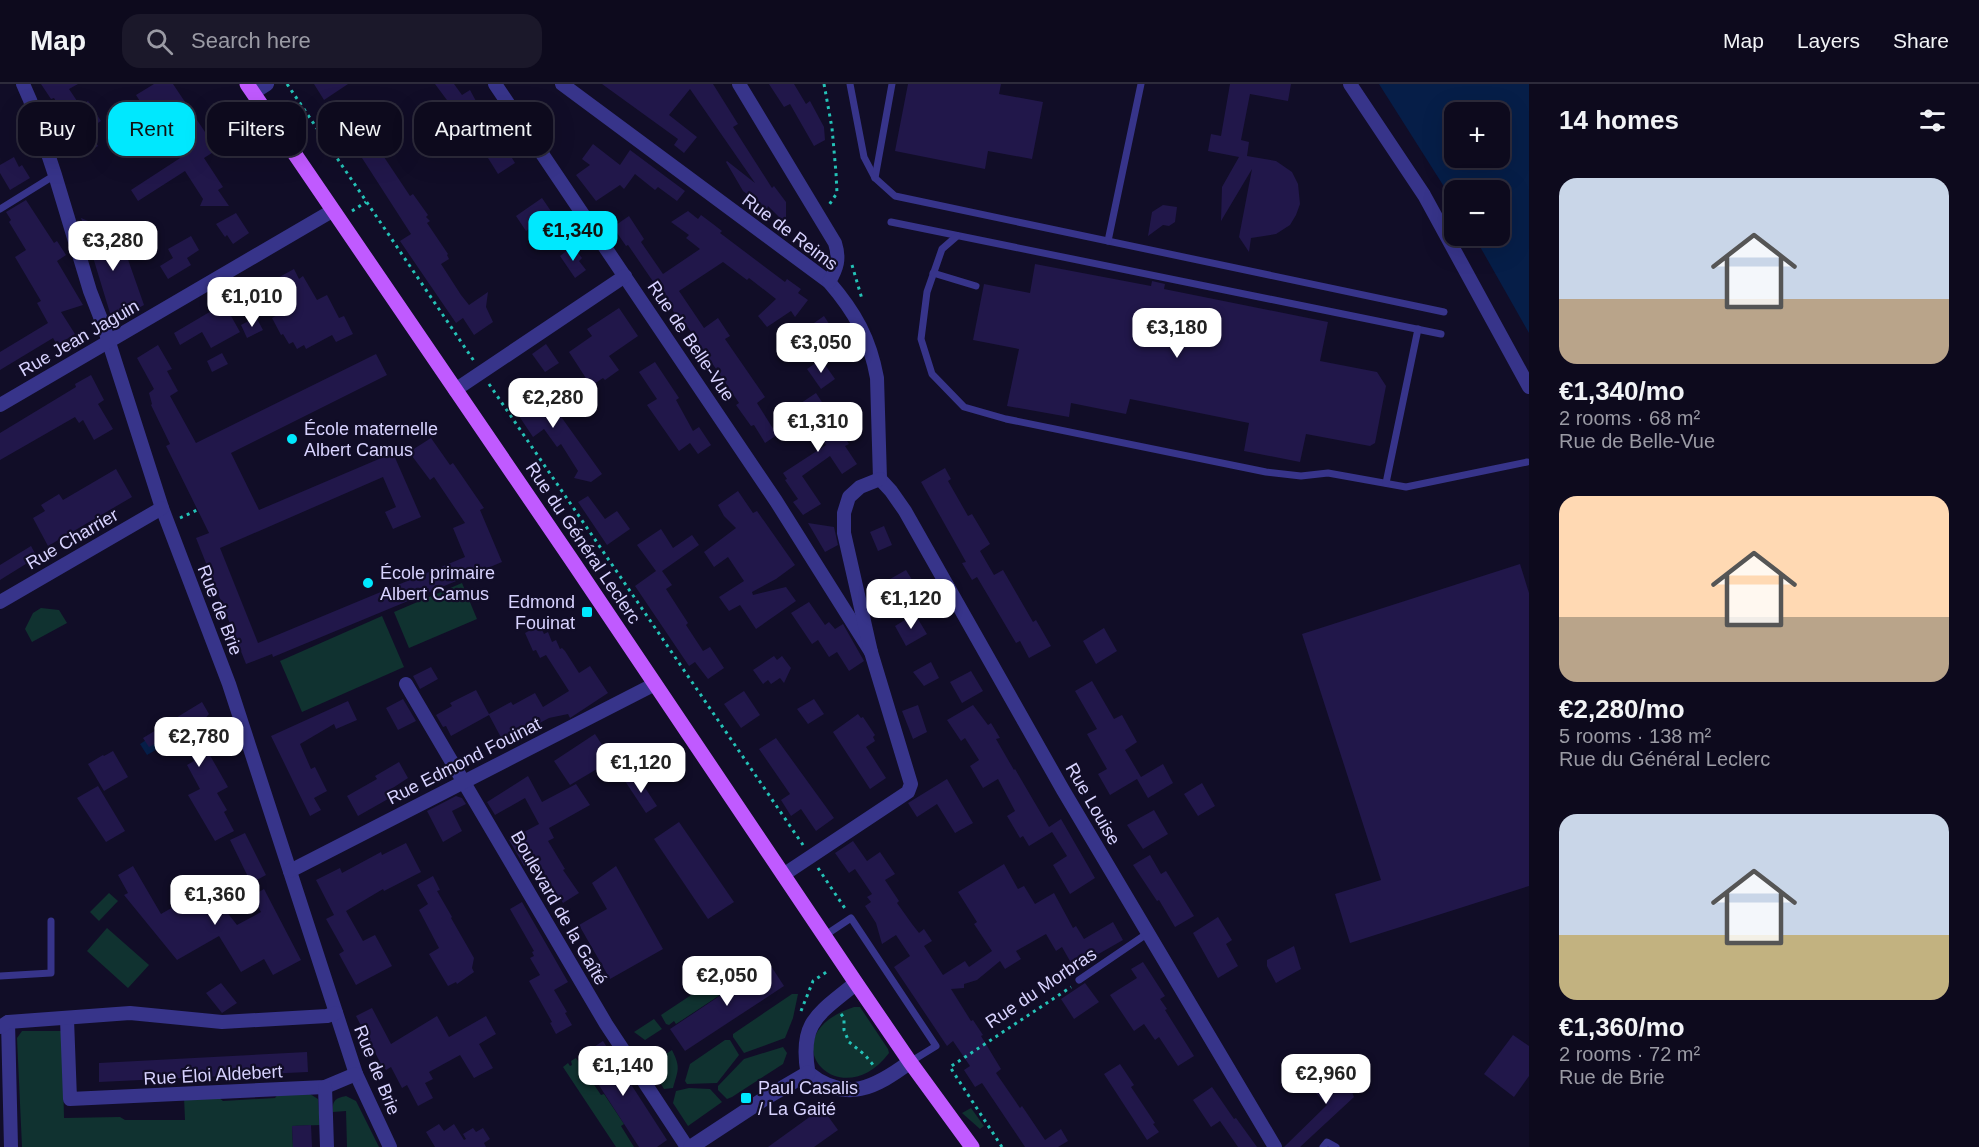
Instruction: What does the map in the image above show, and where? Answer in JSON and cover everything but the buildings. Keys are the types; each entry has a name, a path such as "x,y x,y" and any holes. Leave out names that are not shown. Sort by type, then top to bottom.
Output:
{"main road":[{"name":"Rue du Général Leclerc","path":"250,88 966,1144"}],"street":[{"name":"Rue de Brie","path":"23,84 55,175 90,291 109,342 162,508 229,684 356,1074 390,1147"},
{"path":"250,88 267,84"},
{"name":"Rue de Belle-Vue","path":"495,84 776,501 871,652"},
{"name":"Rue de Reims","path":"562,84 830,282 850,306 874,362 877,378 880,479"},
{"path":"739,84 835,243 839,256 837,268 830,282"},
{"path":"1350,84 1424,195 1529,387"},
{"name":"Rue Jean Jaguin","path":"0,405 332,211"},
{"path":"455,390 625,276"},
{"path":"783,875 908,792 911,784 871,652 844,533 844,513 849,497 860,487 880,479"},
{"name":"Rue Louise","path":"880,479 905,511 1063,790 1275,1147"},
{"name":"Rue Charrier","path":"0,602 162,508"},
{"name":"Boulevard de la Gaîté","path":"406,684 606,1024 689,1147"},
{"name":"Rue Edmond Fouinat","path":"290,872 655,684"},
{"path":"856,984 817,1016 808,1032 804,1051 808,1073 818,1081 837,1089 858,1090 885,1081 910,1062"},
{"path":"11,1147 4,1024 130,1013 222,1022 327,1016 336,1013"},
{"name":"Rue Éloi Aldebert","path":"67,1019 70,1099 325,1087 356,1074"},
{"path":"689,1147 808,1073"},
{"path":"325,1087 327,1147"}],"lane":[{"path":"850,84 864,157 875,178 895,196 1444,312"},
{"path":"875,178 892,84"},
{"path":"1108,241 1141,84"},
{"path":"0,209 55,175"},
{"path":"891,222 1440,334"},
{"path":"957,236 942,249 933,273 927,292 921,339 932,374 964,407 1006,419 1266,472 1300,476 1328,473 1406,487 1527,462"},
{"path":"933,273 976,286"},
{"path":"1386,483 1418,329"},
{"path":"824,936 851,918 869,944 936,1046 910,1062"},
{"path":"0,976 51,973 51,921"},
{"name":"Rue du Morbras","path":"1079,980 1148,933"},
{"path":"1323,1147 1327,1142 1336,1147"}],"path":[{"path":"287,84 477,367"},
{"path":"817,214 826,209 837,193 832,128 824,84"},
{"path":"350,212 366,202"},
{"name":"Rue du Général Leclerc","path":"487,382 807,851"},
{"path":"174,520 197,510"},
{"path":"815,864 851,918"},
{"path":"798,1017 813,981 832,968"},
{"name":"Rue du Morbras","path":"1002,1147 950,1067 1079,980"},
{"path":"833,1002 844,1018 844,1030 849,1042 865,1054 885,1081"}],"green space":[{"path":"462,583 477,619 409,648 394,612"},
{"path":"41,608 59,610 67,623 32,642 25,629 33,613"},
{"path":"382,616 404,667 302,712 280,661"},
{"path":"109,893 118,901 99,921 90,912"},
{"path":"107,928 149,965 128,988 87,951"},
{"path":"729,970 755,972 676,1024 674,1021 669,1025 666,1024 661,1015"},
{"path":"792,994 798,994 793,1018 785,1038 744,1053 733,1034"},
{"path":"854,1007 860,1007 889,1053 870,1071 850,1078 833,1075 820,1066 813,1052 815,1036 828,1020"},
{"path":"654,1019 662,1029 645,1040 634,1032"},
{"path":"22,1031 62,1031 64,1118 120,1117 125,1120 185,1120 184,1097 218,1097 223,1101 275,1098 279,1093 310,1094 318,1099 320,1125 292,1126 293,1147 22,1147 17,1038"},
{"path":"725,1040 730,1040 739,1055 717,1083 687,1084 685,1081 690,1064"},
{"path":"783,1047 787,1053 783,1064 727,1099 718,1090 718,1086 744,1059"},
{"path":"672,1050 678,1065 677,1073 673,1088 664,1089 648,1063"},
{"path":"576,1058 624,1124 621,1126 634,1147 616,1147 563,1067 568,1063 572,1065 571,1061"},
{"path":"689,1088 710,1089 722,1102 688,1126 673,1103 676,1091"},
{"path":"346,1096 356,1101 379,1147 347,1147 346,1111 333,1112 335,1100"},
{"path":"971,1108 984,1126 980,1129 962,1113"}],"water":[{"path":"1379,84 1529,84 1529,333 1480,246 1510,246 1510,180 1444,180 1444,187"},
{"path":"160,731 168,743 147,755 140,744"}],"place":[{"name":"École maternelle Albert Camus","path":"292,439"},
{"name":"École primaire Albert Camus","path":"368,583"},
{"name":"Edmond Fouinat","path":"587,612"},
{"name":"Paul Casalis / La Gaité","path":"746,1098"}]}
